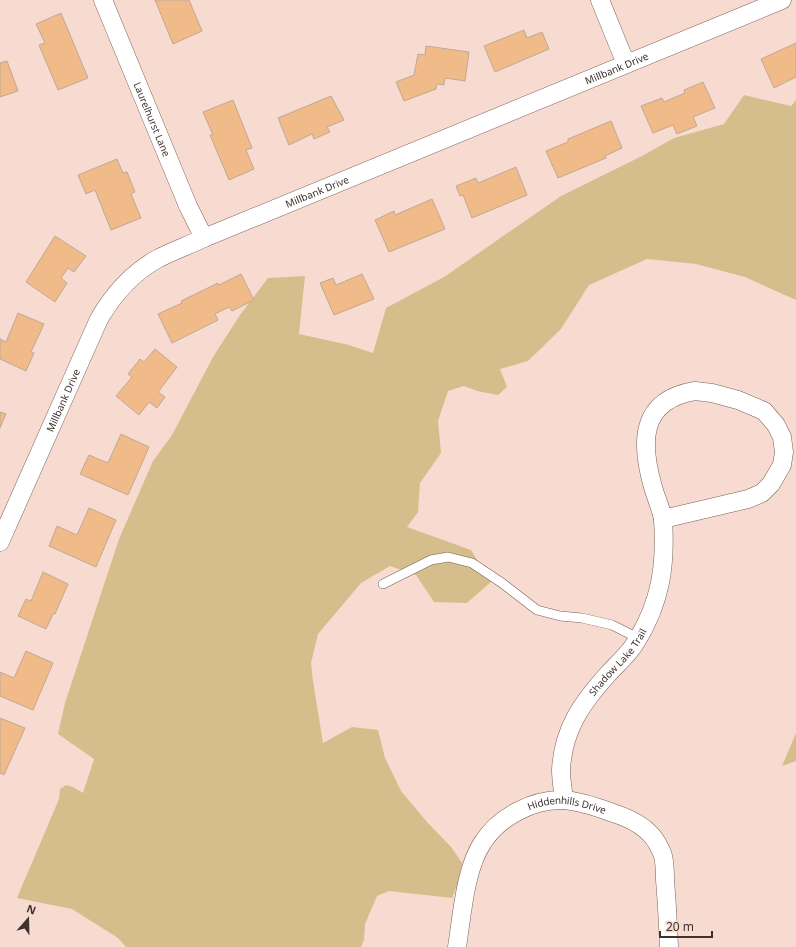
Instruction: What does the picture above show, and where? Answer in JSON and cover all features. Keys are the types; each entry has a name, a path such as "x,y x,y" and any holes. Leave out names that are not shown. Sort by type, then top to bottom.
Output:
{"street":[{"name":"Laurelhurst Lane","path":"103,0 188,206 204,238"},
{"path":"600,0 626,64"},
{"name":"Millbank Drive","path":"0,542 99,319 107,305 121,288 140,270 158,258 204,238 782,0"},
{"name":"Shadow Lake Trail","path":"564,800 561,771 563,751 574,719 588,696 622,660 638,638 648,621 656,599 663,568 665,544 663,519 649,467 645,433 649,422 656,410 670,398 695,390 738,400 764,411 776,425 782,437 784,452 780,471 771,484 762,493 748,499 663,519"},
{"name":"Hiddenhills Drive","path":"457,947 469,872 483,841 494,829 514,814 530,806 564,800 594,806 636,822 647,831 656,842 663,857 669,947"}],"lane":[{"path":"383,584 431,560 448,557 472,564 502,583 537,610 560,616 582,618 612,625 638,638"}],"shaded area":[{"path":"744,95 791,106 796,100 796,300 745,277 696,264 647,259 589,285 561,329 528,361 500,369 507,387 498,395 477,391 464,386 448,391 438,421 441,453 420,483 418,512 407,527 471,550 491,582 467,603 434,602 416,575 390,566 361,583 318,634 311,663 323,743 352,727 378,730 385,758 401,791 427,822 452,848 462,863 458,883 452,898 389,891 377,896 365,924 364,940 361,947 126,947 118,938 72,909 17,898 59,799 60,789 66,785 83,793 94,759 58,734 65,703 119,539 153,461 172,435 213,357 240,315 268,278 305,276 299,334 349,345 373,353 386,308 444,277 561,196 642,156 674,138 724,124"},
{"path":"796,733 796,761 782,766"}],"building":[{"path":"155,0 189,0 202,31 173,44"},
{"path":"61,13 88,78 58,90 39,45 45,43 36,24"},
{"path":"524,30 527,38 542,32 549,49 495,72 484,46"},
{"path":"796,43 796,77 774,88 761,59"},
{"path":"426,46 469,52 465,81 445,78 444,85 437,84 436,89 404,101 396,82 414,75 418,54 425,55"},
{"path":"7,61 18,91 0,97 0,63"},
{"path":"703,82 715,108 693,117 697,126 677,134 673,125 653,133 641,106 662,98 664,102 685,93 684,90"},
{"path":"331,96 344,120 327,127 330,132 314,139 312,134 289,145 278,118"},
{"path":"233,100 252,148 246,150 254,169 229,180 210,135 213,135 203,112"},
{"path":"611,121 622,148 605,156 606,158 558,178 546,151 568,142 568,139"},
{"path":"117,159 123,173 127,172 135,192 131,194 141,218 111,230 95,190 86,194 78,175"},
{"path":"516,167 527,195 472,218 463,195 460,196 456,186 476,178 478,183"},
{"path":"432,199 445,229 389,252 375,220 394,211 395,215"},
{"path":"55,236 86,256 74,272 68,268 61,278 67,283 55,302 26,282"},
{"path":"241,274 254,300 232,311 229,307 215,314 218,320 172,343 158,314 182,303 181,301 218,283 219,285"},
{"path":"362,274 374,299 334,315 320,283 333,278 336,285"},
{"path":"18,313 44,324 31,352 34,353 26,371 0,359 0,339 6,342"},
{"path":"155,349 177,367 158,392 165,397 157,408 149,402 139,415 116,396 132,377 128,374 140,359 144,362"},
{"path":"0,412 6,414 0,428"},
{"path":"121,434 149,447 128,495 80,474 89,455 108,463"},
{"path":"89,508 116,520 96,567 49,546 57,526 77,535"},
{"path":"43,572 68,584 55,614 53,614 46,629 18,616 26,599 31,601"},
{"path":"26,651 53,663 33,710 0,696 0,672 14,678"},
{"path":"0,718 25,728 4,775 0,773"}]}
